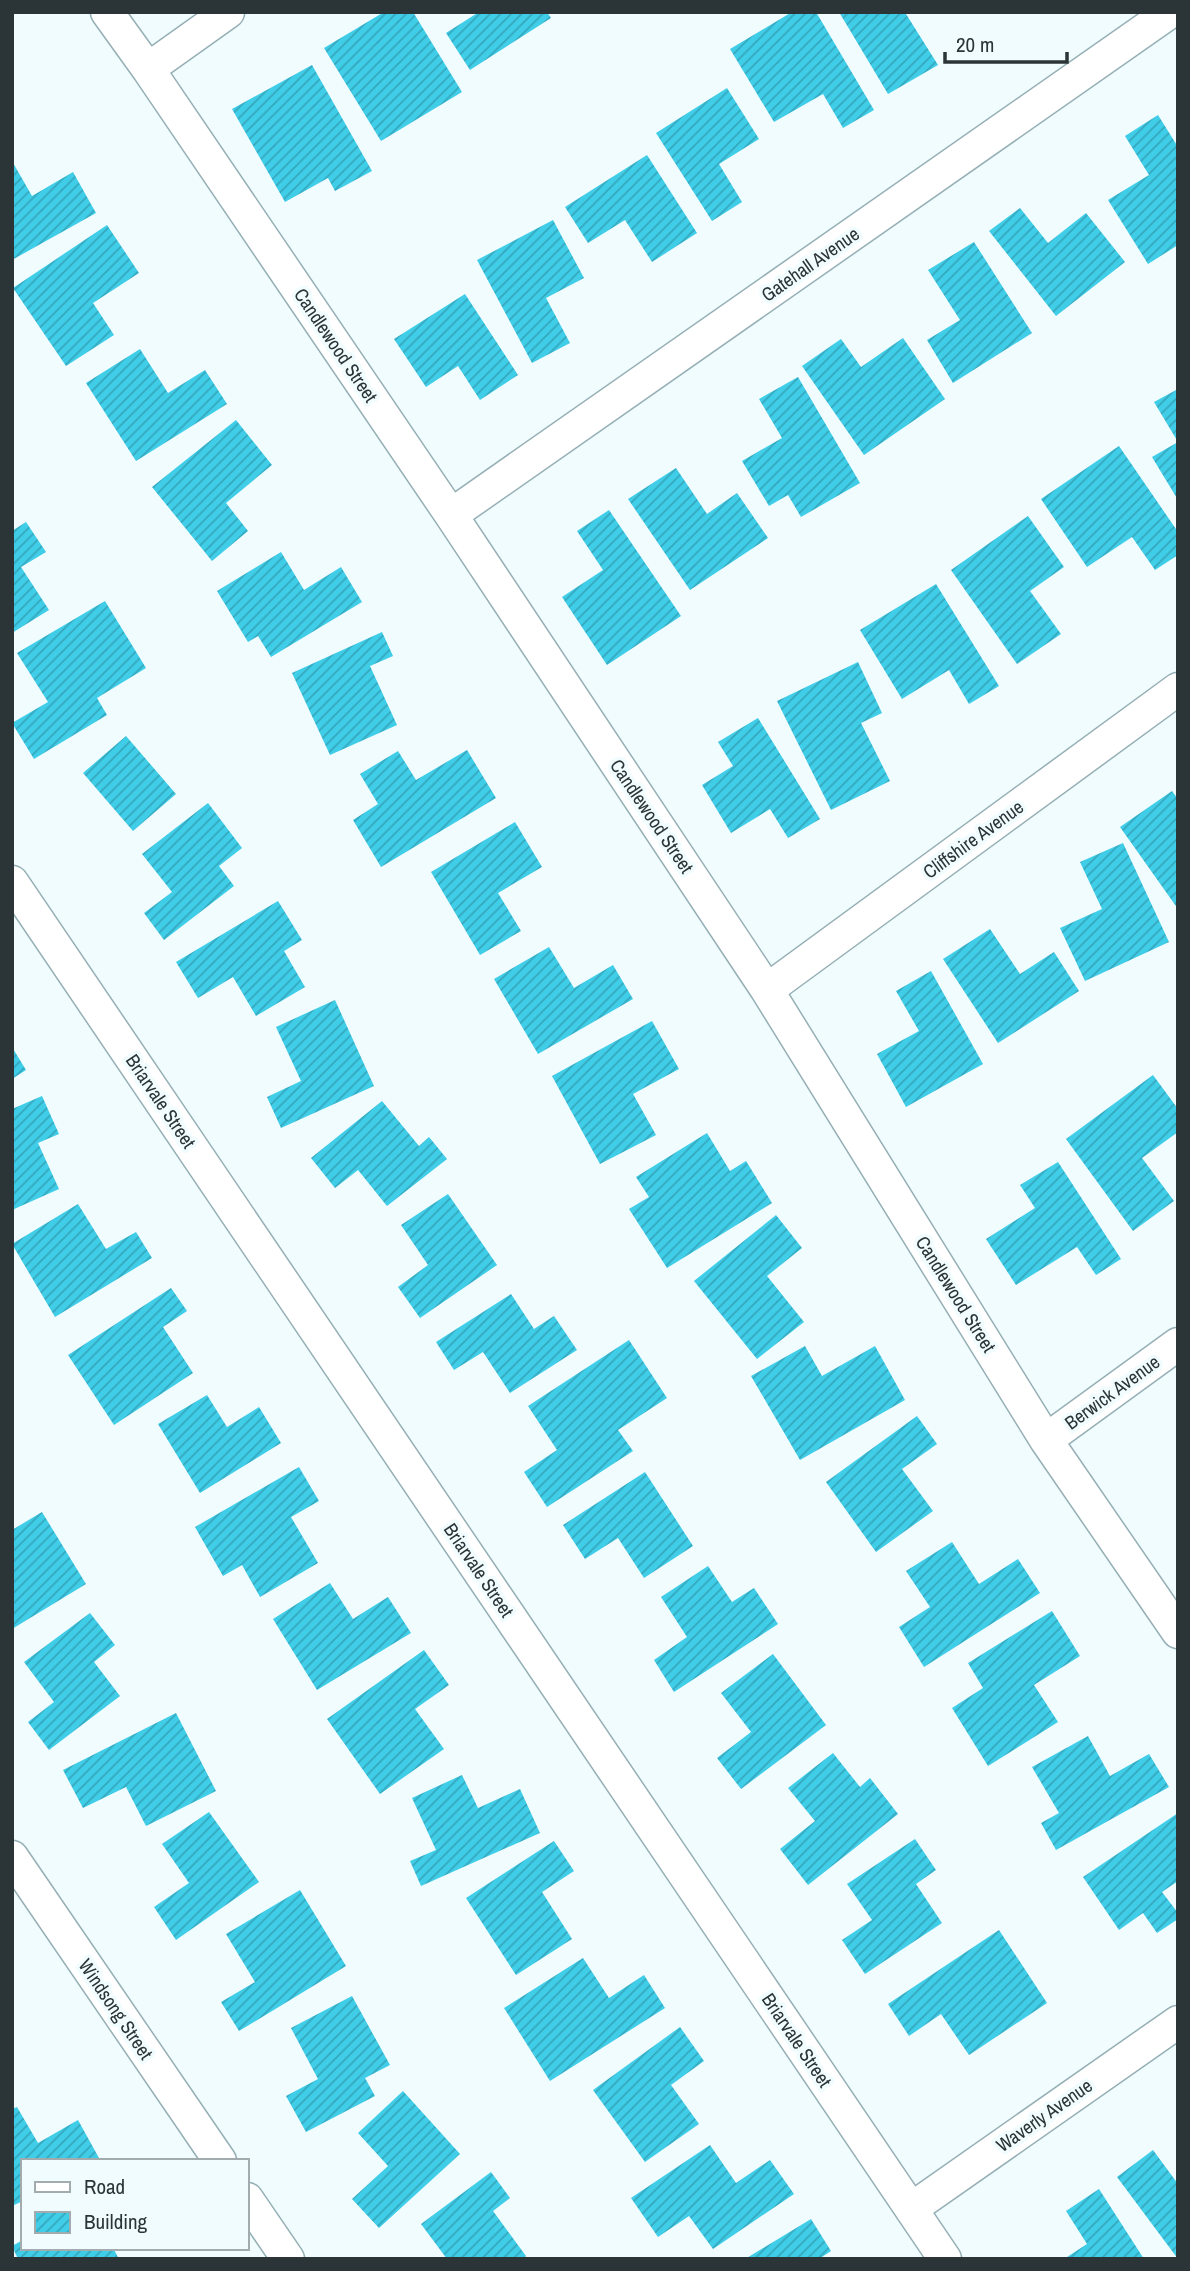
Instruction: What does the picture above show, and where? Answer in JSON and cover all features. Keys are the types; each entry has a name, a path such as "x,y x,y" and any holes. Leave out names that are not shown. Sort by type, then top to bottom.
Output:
{"street":[{"name":"Candlewood Street","path":"107,12 451,515 767,990 1046,1440 1178,1632"},
{"path":"148,69 228,12"},
{"name":"Gatehall Avenue","path":"451,515 1170,12"},
{"name":"Cliffshire Avenue","path":"767,990 1178,689"},
{"name":"Briarvale Street","path":"12,882 945,2259"},
{"name":"Berwick Avenue","path":"1046,1440 1178,1344"},
{"name":"Windsong Street","path":"12,1857 219,2159"},
{"name":"Waverly Avenue","path":"911,2209 1178,2022"},
{"path":"248,2200 288,2259"}],"building":[{"path":"384,12 413,12 462,92 381,141 324,48"},
{"path":"479,12 547,12 551,18 470,70 446,33"},
{"path":"792,12 816,12 874,110 843,128 823,94 774,122 730,49"},
{"path":"839,12 910,12 906,14 938,65 888,94"},
{"path":"312,65 372,171 335,191 328,178 285,202 232,109"},
{"path":"727,88 759,139 719,164 742,202 712,221 656,133"},
{"path":"1158,115 1178,147 1178,245 1148,264 1108,200 1149,175 1125,136"},
{"path":"647,155 697,233 652,262 625,220 588,243 565,207"},
{"path":"12,161 32,196 73,172 96,213 12,260"},
{"path":"1020,208 1048,243 1086,213 1125,262 1056,316 989,231"},
{"path":"553,220 584,278 546,298 570,343 532,363 477,260"},
{"path":"107,225 139,273 93,303 114,335 66,366 13,288"},
{"path":"974,242 1032,333 953,383 927,340 960,320 928,270"},
{"path":"465,294 518,375 480,400 458,366 426,387 394,339"},
{"path":"903,338 945,399 864,455 802,366 841,339 861,367"},
{"path":"140,349 168,393 205,370 227,404 136,461 86,383"},
{"path":"798,377 860,483 801,517 788,495 769,506 742,461 782,438 759,399"},
{"path":"1178,389 1178,442 1154,402"},
{"path":"236,420 272,465 226,503 248,531 212,561 152,487"},
{"path":"1178,442 1178,500 1152,457"},
{"path":"1119,446 1178,532 1178,555 1155,570 1132,537 1087,567 1041,499"},
{"path":"676,468 707,514 737,493 768,538 690,590 628,499"},
{"path":"609,510 681,616 607,665 562,597 603,570 577,531"},
{"path":"1028,516 1064,567 1030,591 1061,634 1017,664 951,570"},
{"path":"26,522 46,552 21,567 49,610 12,633 12,531"},
{"path":"281,552 304,590 341,567 362,602 271,657 258,636 248,642 217,591"},
{"path":"936,584 999,686 969,704 949,670 902,699 860,630"},
{"path":"105,601 146,668 97,698 107,715 34,759 12,723 48,702 17,653"},
{"path":"382,632 393,656 370,666 397,725 330,755 292,673"},
{"path":"858,662 882,713 861,723 890,781 831,810 777,701"},
{"path":"758,718 820,819 788,838 770,809 731,833 702,785 733,766 718,742"},
{"path":"126,736 176,794 133,831 83,773"},
{"path":"467,750 496,798 381,867 353,820 378,804 360,774 398,751 416,780"},
{"path":"1172,791 1178,799 1178,909 1120,827"},
{"path":"208,803 242,848 219,866 234,886 164,940 144,913 172,892 142,854"},
{"path":"515,822 542,867 498,893 521,931 480,955 431,872"},
{"path":"1123,843 1169,942 1085,981 1060,928 1102,909 1080,862"},
{"path":"278,901 302,940 284,951 305,987 256,1016 233,977 198,998 176,962"},
{"path":"990,929 1020,974 1054,952 1079,991 998,1043 943,959"},
{"path":"549,947 574,988 613,965 633,999 538,1054 494,979"},
{"path":"931,971 983,1064 906,1107 877,1054 919,1031 896,991"},
{"path":"335,1000 374,1086 281,1128 267,1097 301,1081 276,1027"},
{"path":"652,1021 679,1069 633,1094 656,1135 600,1164 552,1076"},
{"path":"12,1047 26,1070 12,1079"},
{"path":"1153,1075 1178,1109 1178,1132 1142,1158 1174,1201 1133,1231 1066,1139"},
{"path":"42,1096 59,1134 38,1143 59,1189 12,1210 12,1109"},
{"path":"382,1101 419,1146 429,1137 447,1159 387,1206 358,1170 335,1188 311,1158"},
{"path":"707,1133 730,1171 746,1161 772,1203 667,1268 629,1209 649,1197 636,1177"},
{"path":"1058,1162 1121,1259 1096,1275 1077,1247 1016,1285 986,1239 1035,1208 1020,1185"},
{"path":"448,1194 497,1265 420,1318 398,1287 428,1265 401,1225"},
{"path":"78,1204 106,1249 136,1232 152,1258 55,1317 12,1244"},
{"path":"776,1215 802,1248 767,1276 804,1322 757,1359 694,1281"},
{"path":"171,1288 187,1311 163,1327 193,1373 114,1425 68,1355"},
{"path":"511,1294 534,1329 554,1316 577,1350 510,1393 483,1352 454,1370 436,1342"},
{"path":"629,1340 667,1398 618,1430 633,1451 547,1507 524,1472 557,1450 528,1406"},
{"path":"805,1346 822,1376 875,1346 905,1400 800,1460 751,1376"},
{"path":"207,1395 227,1427 259,1407 281,1443 200,1493 158,1424"},
{"path":"917,1416 937,1444 902,1469 933,1511 876,1552 826,1482"},
{"path":"299,1467 319,1501 291,1517 318,1563 260,1597 242,1565 223,1576 195,1527"},
{"path":"645,1472 693,1546 644,1578 618,1538 585,1559 563,1525"},
{"path":"42,1512 86,1584 12,1629 12,1530"},
{"path":"952,1542 979,1584 1018,1559 1040,1593 924,1667 899,1627 930,1607 906,1571"},
{"path":"708,1566 732,1602 754,1588 778,1624 674,1692 654,1660 687,1637 661,1597"},
{"path":"330,1583 353,1619 388,1597 411,1633 317,1690 273,1619"},
{"path":"1052,1611 1080,1656 1034,1685 1058,1722 988,1766 952,1708 983,1688 968,1663"},
{"path":"90,1613 115,1645 94,1662 120,1696 49,1750 28,1722 54,1702 24,1662"},
{"path":"424,1650 449,1685 415,1709 444,1749 380,1794 327,1719"},
{"path":"773,1654 826,1725 741,1789 717,1758 751,1732 721,1693"},
{"path":"176,1713 216,1791 146,1826 126,1787 83,1808 63,1770"},
{"path":"1088,1736 1110,1776 1149,1754 1169,1787 1056,1850 1041,1823 1059,1813 1032,1767"},
{"path":"833,1753 860,1787 870,1778 898,1814 808,1885 780,1849 815,1821 788,1788"},
{"path":"462,1775 478,1808 520,1789 540,1833 421,1886 410,1861 436,1850 412,1798"},
{"path":"209,1812 259,1882 176,1940 154,1907 189,1883 162,1844"},
{"path":"1178,1813 1178,1881 1162,1892 1178,1913 1178,1919 1157,1933 1143,1913 1119,1930 1083,1877"},
{"path":"915,1839 936,1870 916,1884 942,1923 865,1974 842,1940 872,1920 847,1884"},
{"path":"554,1841 574,1871 542,1892 572,1939 516,1975 466,1898"},
{"path":"300,1890 346,1966 239,2031 221,2002 255,1982 226,1934"},
{"path":"999,1930 1047,2003 969,2055 941,2014 909,2036 888,2004"},
{"path":"583,1958 609,1998 644,1975 665,2008 550,2081 504,2008"},
{"path":"352,1996 390,2065 365,2078 375,2096 306,2132 286,2096 318,2079 291,2028"},
{"path":"680,2027 704,2061 671,2085 699,2124 645,2162 593,2090"},
{"path":"403,2091 460,2154 379,2228 352,2199 388,2166 358,2133"},
{"path":"17,2107 38,2143 78,2120 99,2158 21,2159 21,2202 12,2206 12,2109"},
{"path":"710,2145 736,2183 770,2160 794,2194 713,2249 689,2216 658,2237 631,2198"},
{"path":"1153,2150 1178,2184 1178,2259 1117,2177"},
{"path":"491,2172 510,2198 493,2211 526,2256 523,2259 447,2259 421,2224"},
{"path":"1099,2189 1144,2259 1064,2259 1087,2244 1066,2211"},
{"path":"811,2219 831,2251 819,2259 745,2259"},
{"path":"21,2241 21,2250 114,2250 119,2259 18,2259 12,2246"}]}
